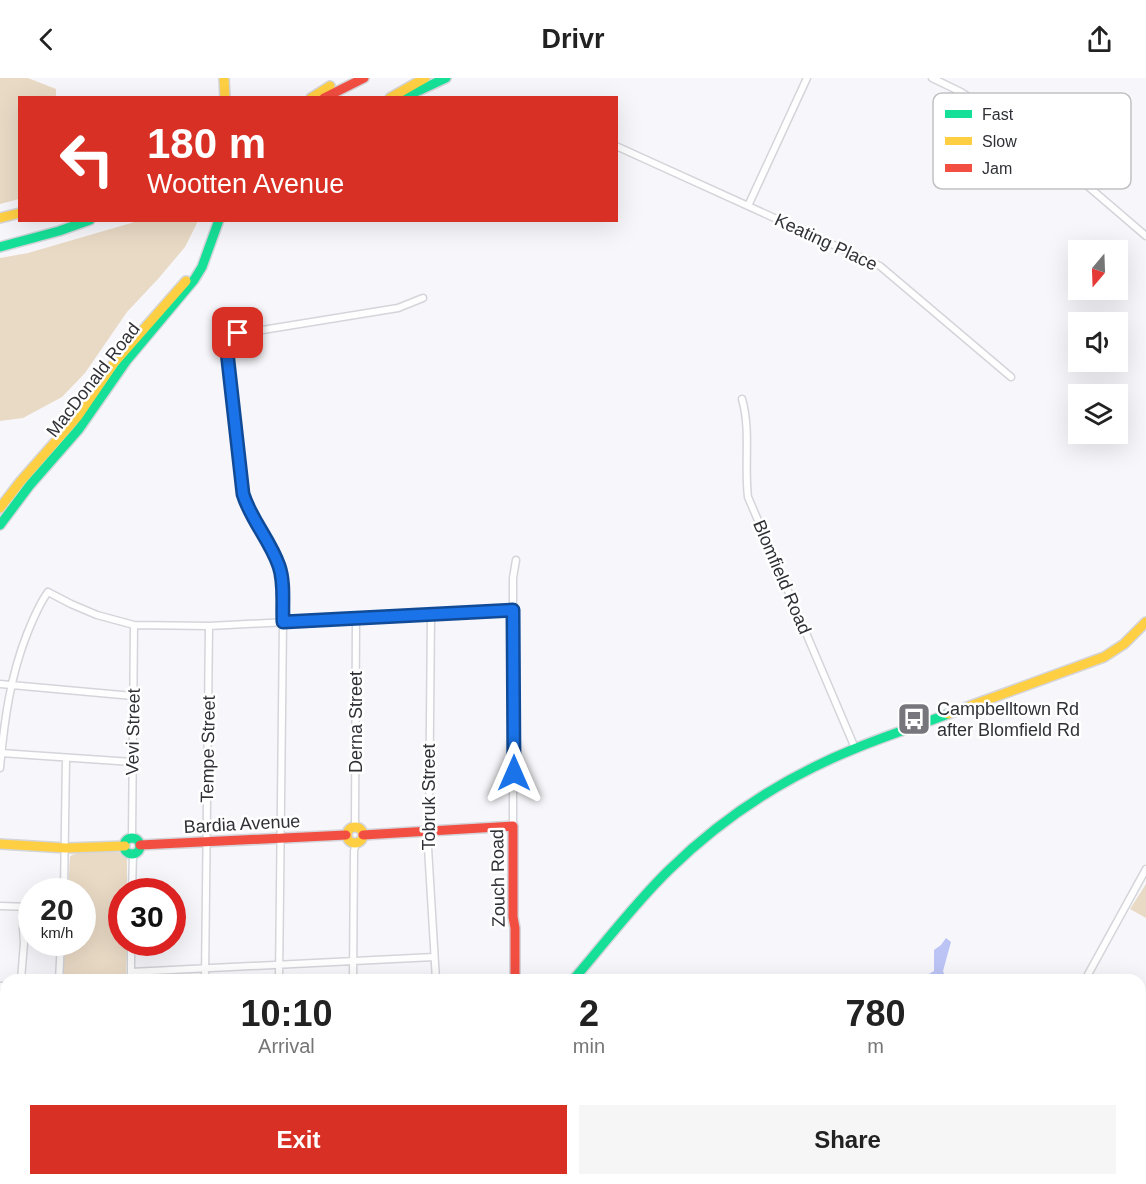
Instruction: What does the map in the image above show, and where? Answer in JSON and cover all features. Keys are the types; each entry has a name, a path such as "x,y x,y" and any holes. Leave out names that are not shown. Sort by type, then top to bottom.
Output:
{"main road":[{"path":"224,78 225,96"},
{"path":"315,96 347,78"},
{"path":"328,96 364,78"},
{"path":"394,96 425,78"},
{"path":"407,96 446,78"},
{"path":"0,218 18,214"},
{"path":"0,247 84,222"},
{"name":"MacDonald Road","path":"0,525 30,485 79,429 128,360 194,280 202,267 218,222"},
{"name":"MacDonald Road","path":"0,508 78,416 114,363 190,276 207,253"},
{"path":"578,974 650,891 683,857 765,794 816,765 855,748 1092,662 1124,644 1146,622"},
{"path":"355,826 362,830 363,835 362,839 356,843 348,840 346,836 350,828 355,826"},
{"path":"363,835 513,826"},
{"name":"Zouch Road","path":"513,826 515,974"},
{"name":"Bardia Avenue","path":"136,842 207,842 346,836"},
{"path":"128,840 136,842 137,852 133,854 126,851 125,846 128,840"},
{"path":"0,844 66,848 125,846"}],"street":[{"path":"748,206 807,78"},
{"path":"932,78 963,93"},
{"name":"Keating Place","path":"618,147 880,266 1011,377"},
{"path":"1091,189 1146,236"},
{"path":"279,974 282,580 279,567 251,515 243,494 227,358 228,341 230,337 238,333 398,308 423,298"},
{"name":"Blomfield Road","path":"742,399 746,413 748,497 855,748"},
{"name":"Zouch Road","path":"513,826 513,578 516,560"},
{"path":"0,768 10,686 23,642 42,599 48,592 97,615 134,625 209,626 513,610"},
{"name":"Tobruk Street","path":"431,614 429,826 427,831 435,974"},
{"name":"Derna Street","path":"355,826 356,618"},
{"name":"Vevi Street","path":"134,625 132,762 136,842"},
{"name":"Tempe Street","path":"206,974 209,626"},
{"path":"0,684 133,696"},
{"path":"1,753 132,762"},
{"path":"65,878 66,758"},
{"path":"353,974 354,851 356,843"},
{"path":"132,878 133,854"},
{"path":"1088,974 1146,869"},
{"path":"0,906 18,907"},
{"path":"21,974 23,956"},
{"path":"59,974 60,956"},
{"path":"131,956 131,972 434,957"}],"shaded area":[{"path":"0,78 28,78 56,89 56,96 18,96 18,199 0,204"},
{"path":"135,222 198,222 185,247 127,312 85,373 62,397 23,418 0,421 0,258 28,253"},
{"path":"119,852 126,857 127,878 108,878 108,956 127,956 126,974 63,974 64,956 96,956 96,878 69,878 70,856 77,853"},
{"path":"1146,884 1146,918 1130,909"}],"water":[{"path":"946,938 951,942 944,974 929,974 934,971 934,950"}],"traffic: fast":[{"path":"407,96 446,78"},
{"path":"0,247 84,222"},
{"path":"0,525 30,485 79,429 127,360 194,280 202,267 218,222"},
{"path":"578,974 656,883 689,851 733,816 779,786 828,760 948,714"},
{"path":"132,838 140,846 132,854 124,846 132,838"}],"traffic: slow":[{"path":"224,78 225,96"},
{"path":"394,96 425,78"},
{"path":"314,96 330,86"},
{"path":"0,218 18,214"},
{"path":"0,508 78,416 114,363 186,281"},
{"path":"948,714 1104,657 1124,644 1146,622"},
{"path":"352,827 358,827 363,835 361,841 352,843 347,838 347,832 352,827"},
{"path":"0,844 66,848 125,846"}],"traffic: jam":[{"path":"328,96 364,78"},
{"path":"363,835 513,826 515,974"},
{"path":"140,845 346,835"}],"place":[{"name":"Campbelltown Rd after Blomfield Rd","path":"914,719"}],"route":[{"path":"238,333 230,337 227,352 243,494 251,515 279,567 282,580 283,622 513,610 514,773"}]}
